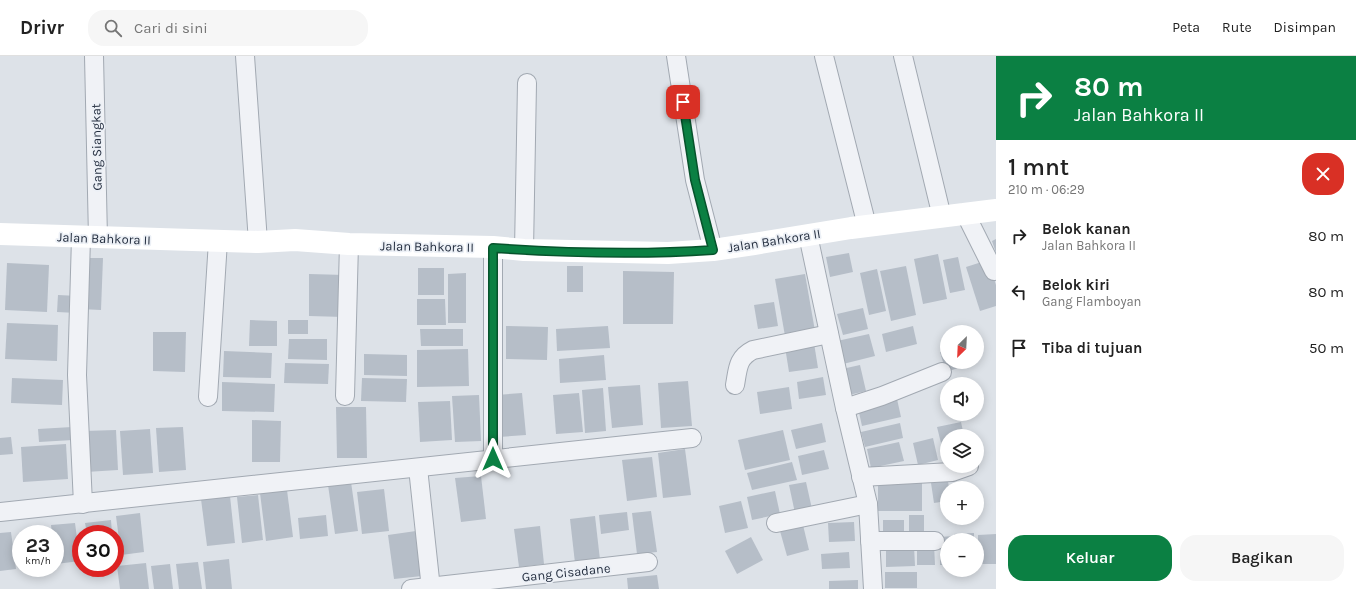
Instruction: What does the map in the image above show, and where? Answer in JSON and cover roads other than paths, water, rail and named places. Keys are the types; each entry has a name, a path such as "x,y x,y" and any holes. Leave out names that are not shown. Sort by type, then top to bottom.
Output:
{"street":[{"name":"Gang Siangkat","path":"83,504 77,375 90,238 94,56"},
{"path":"245,56 258,242"},
{"path":"676,56 695,180 713,250"},
{"path":"824,56 867,226"},
{"path":"903,56 942,216"},
{"path":"524,250 527,83"},
{"name":"Jalan Bahkora II","path":"0,234 90,238 258,242 295,240 349,244 660,253 713,250 867,226 996,210"},
{"path":"964,214 994,271"},
{"path":"808,235 845,408 868,504 873,589"},
{"path":"208,397 218,241"},
{"path":"345,396 349,244"},
{"path":"493,248 493,459"},
{"path":"735,385 738,366 745,354 753,350 829,334"},
{"path":"845,408 882,396 942,372"},
{"path":"0,512 692,438"},
{"path":"418,468 431,588"},
{"path":"861,477 940,473"},
{"path":"776,523 868,504"},
{"path":"870,541 935,541"},
{"name":"Gang Cisadane","path":"411,589 431,588 648,562"}]}
